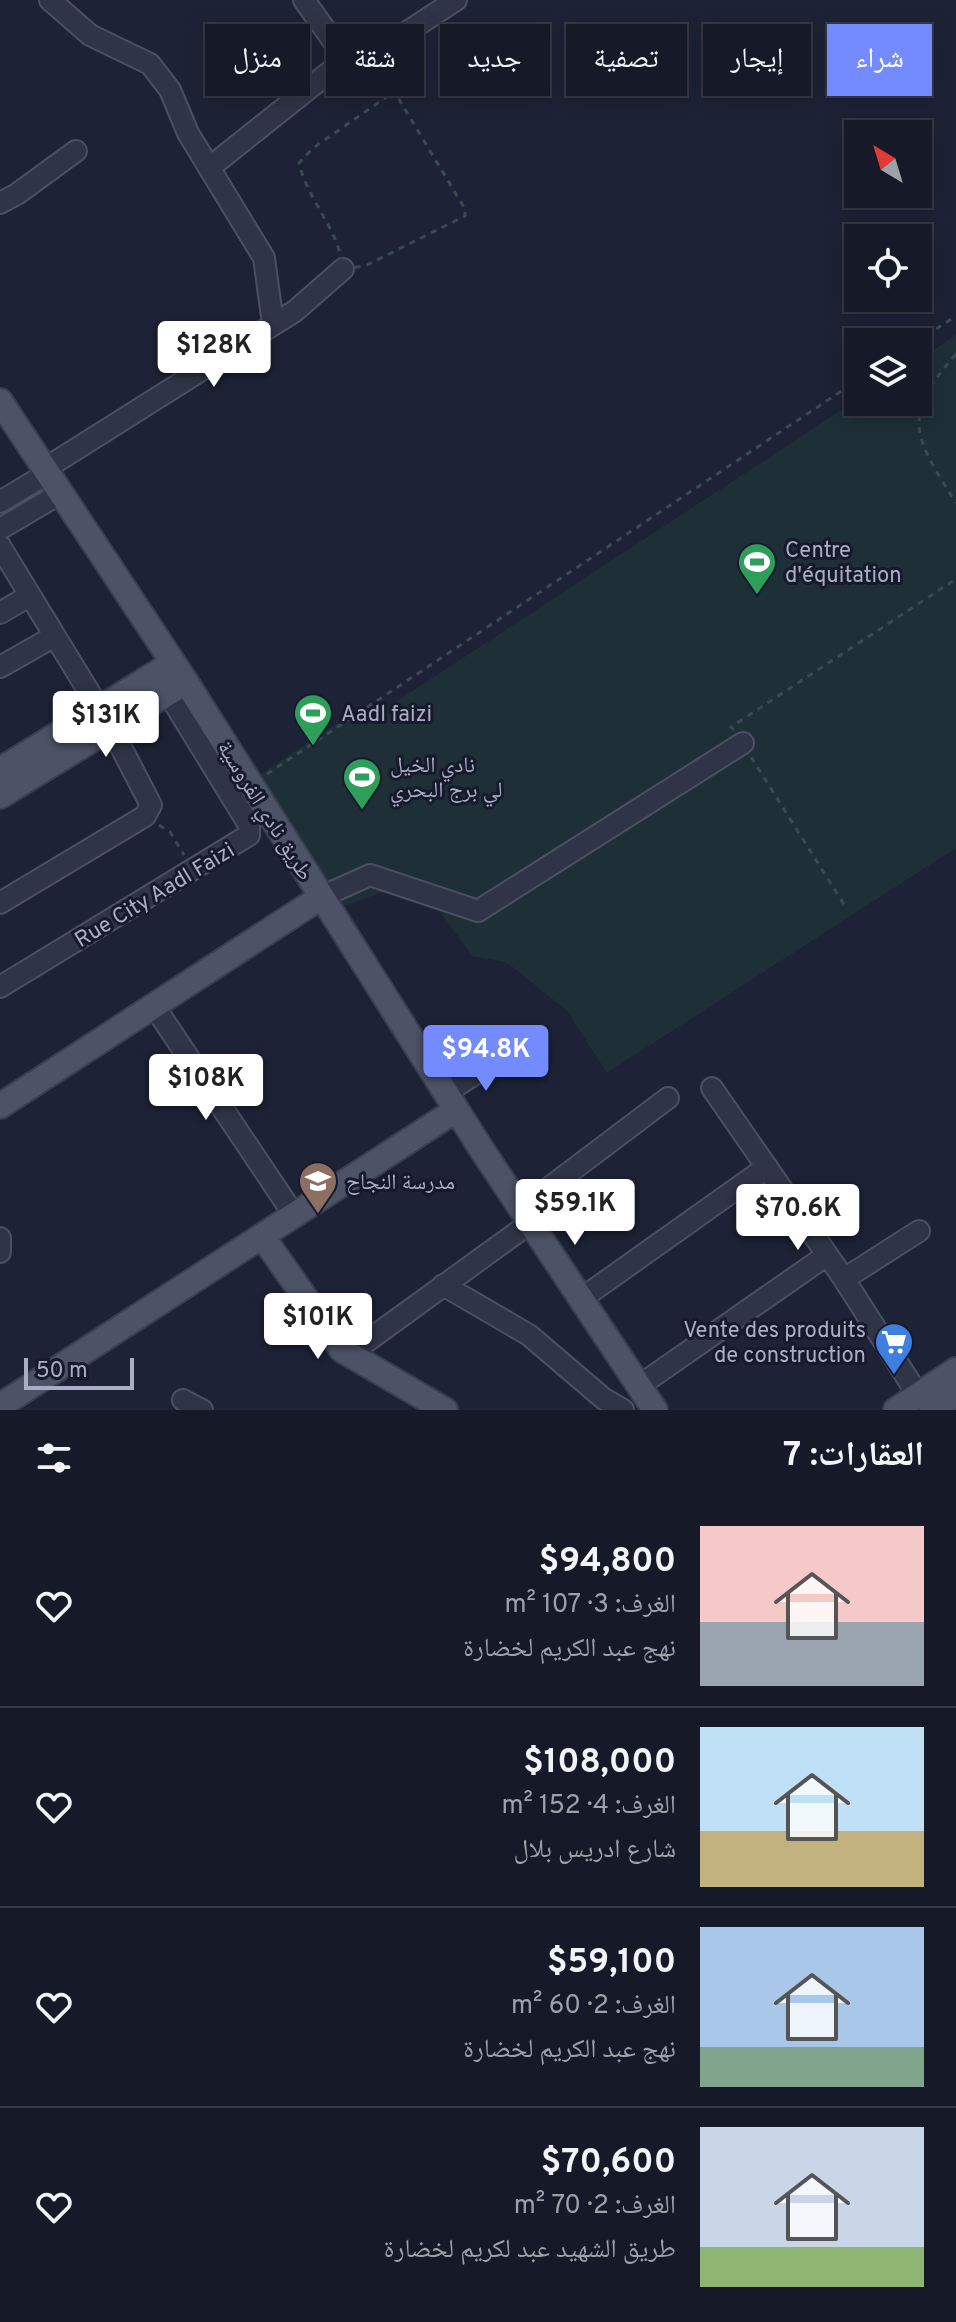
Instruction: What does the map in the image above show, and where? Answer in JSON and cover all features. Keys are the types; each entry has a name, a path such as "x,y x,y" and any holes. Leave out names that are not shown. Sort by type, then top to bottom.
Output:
{"main road":[{"name":"طريق نادي الفروسية","path":"0,401 54,483 171,678 250,785 321,897"},
{"path":"0,796 105,719 171,678"},
{"path":"0,770 105,719"},
{"path":"0,1106 321,897 655,1410"},
{"path":"0,1406 294,1215 451,1101"},
{"path":"262,1236 329,1335 348,1355 445,1410"},
{"path":"925,1403 956,1370"},
{"path":"896,1410 956,1394"}],"street":[{"path":"50,0 90,35 150,64 170,90 188,133 264,258 273,324"},
{"path":"304,0 326,31"},
{"path":"419,24 456,0"},
{"path":"209,168 326,75"},
{"path":"0,203 76,151"},
{"path":"0,529 54,483 54,463 295,311 343,269"},
{"path":"0,502 54,483"},
{"path":"0,546 105,719 150,800 145,816 0,903"},
{"path":"0,613 29,596"},
{"path":"0,667 53,637"},
{"name":"Rue City Aadl Faizi","path":"0,987 247,838 250,828 171,678"},
{"name":"طريق نادي الفروسية","path":"321,897 370,875 478,911 743,743"},
{"path":"154,1006 294,1215"},
{"path":"451,1101 502,1056"},
{"path":"712,1088 925,1403"},
{"path":"348,1355 443,1285 668,1098"},
{"path":"581,1299 767,1167"},
{"path":"844,1279 919,1231"},
{"path":"0,1238 0,1252"},
{"path":"639,1386 827,1255"},
{"path":"443,1285 529,1335 604,1399 623,1410"},
{"path":"183,1400 202,1410"}],"path":[{"path":"397,96 465,209 465,216 365,266 343,269 339,243 312,197 299,163 313,148 377,101 397,96"},
{"path":"932,332 956,316"},
{"path":"956,354 921,400 917,423 929,460 956,503"},
{"path":"250,785 844,389"},
{"path":"845,906 731,727 956,579"},
{"path":"145,816 170,832 196,867"}],"shaded area":[{"name":"Centre d'équitation","path":"956,335 956,848 607,1073 566,1010 506,962 472,956 435,905 383,892 336,909 259,775 360,708 368,720 844,408 844,416 932,416 932,351"}],"place":[{"name":"Centre d'équitation","path":"757,596"},
{"name":"Aadl faizi","path":"313,747"},
{"name":"نادي الخيل لي برج البحري","path":"362,811"},
{"name":"مدرسة النجاح","path":"318,1215"},
{"name":"Vente des produits de construction","path":"894,1376"}]}
